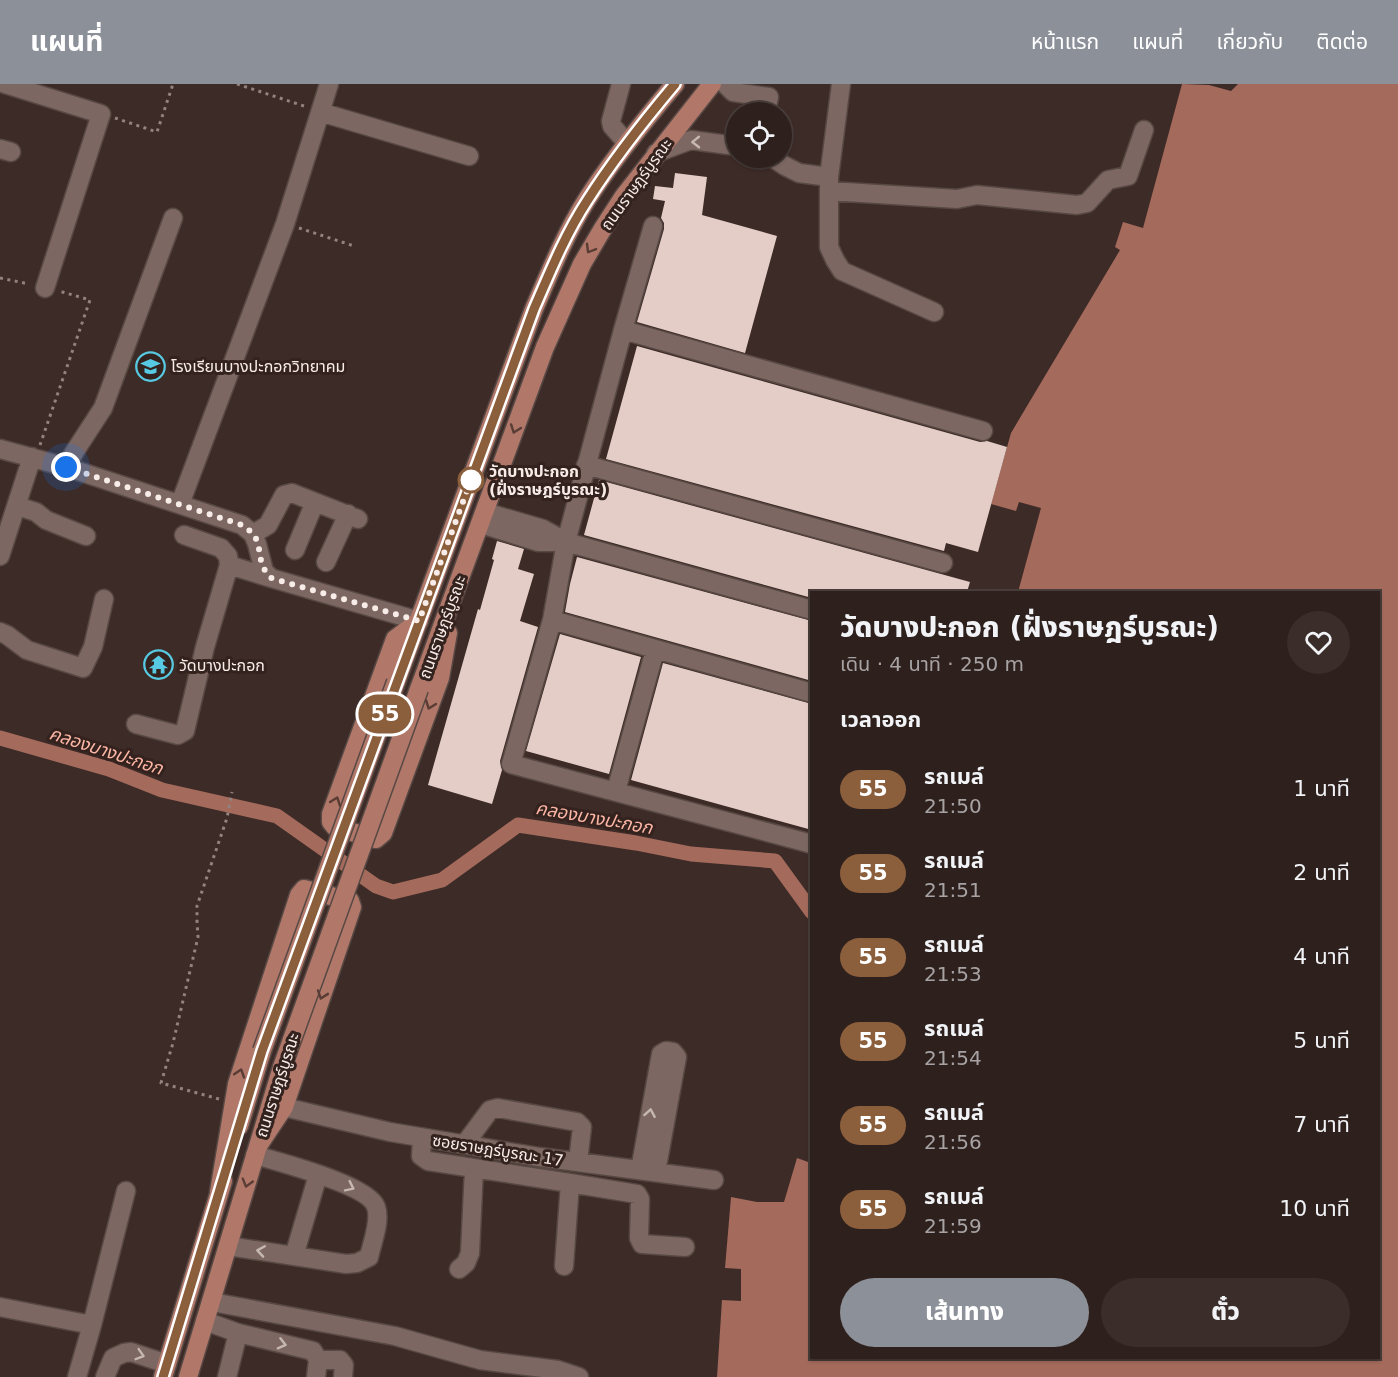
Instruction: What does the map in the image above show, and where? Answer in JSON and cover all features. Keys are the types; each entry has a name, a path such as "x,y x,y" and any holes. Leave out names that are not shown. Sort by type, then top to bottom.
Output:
{"main road":[{"name":"ถนนราษฎร์บูรณะ","path":"165,1370 262,1051 534,309 551,269 586,203 627,143 675,84"},
{"name":"ถนนราษฎร์บูรณะ","path":"188,1377 282,1067 545,347 582,264 602,230 656,153 712,84"},
{"path":"419,621 394,639 331,814 331,822 335,827 376,838 383,833 440,678 457,586"},
{"path":"219,1192 237,1084 299,895 304,889 350,901 352,907 284,1107 256,1151"}],"street":[{"path":"5,84 39,89 101,114 45,288"},
{"path":"180,504 285,224 329,84"},
{"path":"621,84 611,121 612,126 627,143"},
{"path":"725,84 733,92 769,97 768,102"},
{"path":"841,84 829,184 829,248 842,271 934,312"},
{"path":"320,112 469,156"},
{"path":"790,168 829,184 957,199 977,195 1077,205 1087,203 1108,180 1128,176 1144,130"},
{"path":"656,153 691,140 726,145"},
{"path":"66,467 103,408 173,218"},
{"path":"653,226 586,465 566,542 552,620 511,764 810,843"},
{"path":"623,330 983,431"},
{"path":"0,449 66,467 242,525 253,534 264,571 271,578"},
{"path":"0,556 34,458"},
{"path":"586,465 943,563"},
{"path":"253,534 268,525 284,495 292,494 353,517 326,562"},
{"path":"296,550 315,502"},
{"path":"17,506 36,512 46,520 86,536"},
{"path":"483,518 543,529 566,542 810,609"},
{"path":"136,724 178,735 185,731 205,647 229,565 228,556 221,548 184,535"},
{"path":"229,565 419,621"},
{"path":"0,632 8,635 27,650 83,668 93,647 104,599"},
{"path":"552,620 810,692"},
{"path":"616,791 655,650"},
{"path":"666,1051 673,1052 677,1057 648,1171 661,1054 666,1051"},
{"name":"ซอยราษฎร์บูรณะ 17","path":"284,1107 422,1138 714,1180"},
{"path":"464,1144 490,1110 498,1108 577,1122 582,1127 578,1162"},
{"path":"422,1138 421,1156 428,1161 637,1194 640,1199 639,1238 642,1244 685,1246"},
{"path":"228,1245 346,1264 357,1263 369,1257 377,1225 376,1207 371,1199 349,1186 256,1151"},
{"path":"459,1269 466,1263 470,1253 474,1168"},
{"path":"294,1256 318,1175"},
{"path":"564,1266 570,1183"},
{"path":"77,1377 126,1191"},
{"path":"212,1302 395,1336 480,1360 558,1370 579,1377"},
{"path":"0,1307 92,1325"},
{"path":"205,1321 238,1333 313,1351 317,1368 340,1360 344,1365 343,1377"},
{"path":"227,1377 238,1333"},
{"path":"105,1377 113,1358 131,1352 165,1370"}],"path":[{"path":"101,114 157,132 173,84"},
{"path":"237,84 320,112"},
{"path":"285,224 354,246"},
{"path":"0,278 90,300 34,458"},
{"path":"232,792 227,818 197,906 198,937 161,1083 233,1103"}],"shaded area":[{"path":"1182,84 1209,85 1231,91 1238,84 1398,84 1398,1377 717,1377 722,1300 741,1301 741,1269 725,1268 731,1197 757,1202 784,1202 797,1158 810,1163 810,1359 1380,1359 1380,591 1018,591 1041,508 1019,502 1016,511 991,504 1011,433 1120,250 1115,247 1123,222 1143,228"}],"building":[{"path":"675,173 707,177 702,215 777,236 745,353 637,322 664,229 661,218 665,201 653,199 655,186 673,188"},
{"path":"637,346 980,442 987,441 1007,447 978,552 946,543 944,551 606,459"},
{"path":"599,480 970,582 967,591 810,591 810,597 584,535"},
{"path":"497,541 524,549 518,569 534,574 520,621 538,627 500,761 502,770 492,804 428,785 478,609 480,610"},
{"path":"577,557 810,620 810,680 565,612"},
{"path":"560,634 641,657 609,774 526,751"},
{"path":"663,663 810,703 810,829 631,780"}],"waterway":[{"name":"คลองบางปะกอก","path":"0,738 109,769 162,790 277,816 376,886 393,892 442,880 518,825 691,854 775,861 810,909"}],"bus line":[{"name":"55","path":"163,1377 262,1051 534,309 551,269 586,203 607,170 675,84"}],"place":[{"name":"โรงเรียนบางปะกอกวิทยาคม","path":"150,366"},
{"name":"วัดบางปะกอก (ฝั่งราษฎร์บูรณะ)","path":"471,480"},
{"name":"วัดบางปะกอก","path":"158,665"}],"route":[{"path":"66,467 242,525 253,534 264,571 271,578 419,621 471,480"}]}
